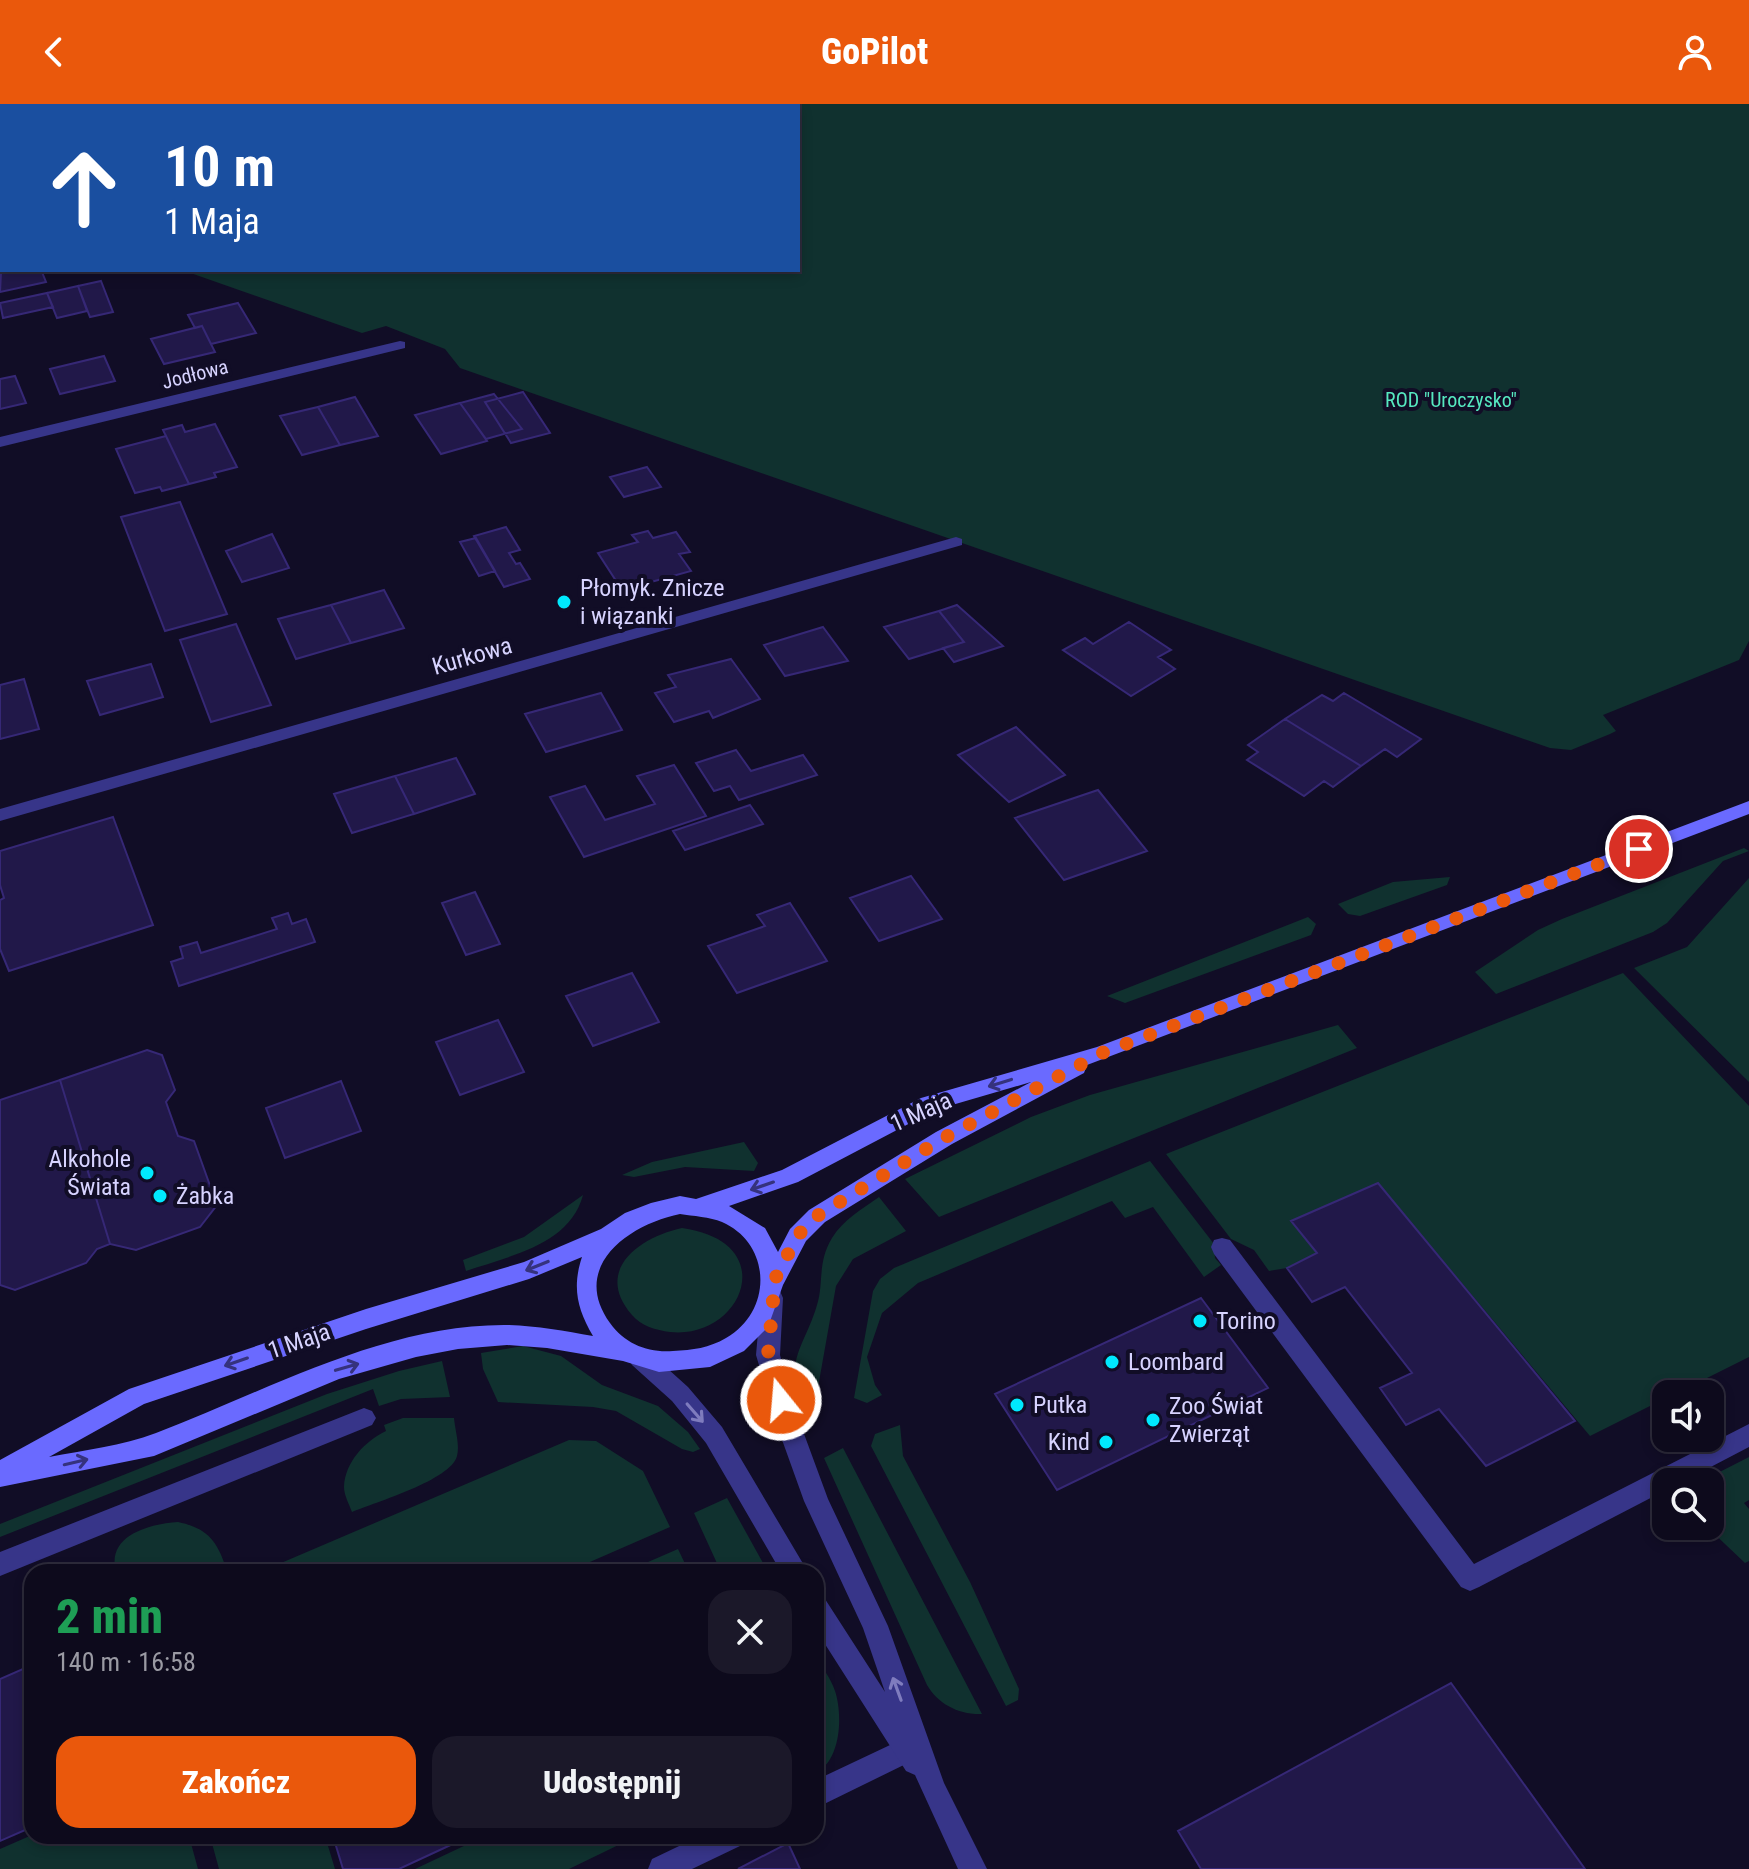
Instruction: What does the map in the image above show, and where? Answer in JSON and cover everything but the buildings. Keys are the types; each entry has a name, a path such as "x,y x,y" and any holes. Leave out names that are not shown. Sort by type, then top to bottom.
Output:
{"main road":[{"name":"1 Maja","path":"702,1206 790,1176 928,1104 1102,1053 1749,807"},
{"name":"1 Maja","path":"773,1288 798,1235 817,1216 944,1138 1102,1053"},
{"path":"680,1205 702,1206 739,1219 764,1243 772,1260 773,1288 761,1321 732,1347 702,1360 666,1363 631,1354 597,1326 587,1298 588,1271 598,1248 631,1220 653,1210 680,1205"},
{"name":"1 Maja","path":"0,1472 137,1396 366,1319 529,1270 609,1236"},
{"name":"1 Maja","path":"0,1479 154,1445 335,1370 416,1347 458,1339 507,1335 547,1338 631,1354"}],"street":[{"name":"Jodłowa","path":"0,442 400,345"},
{"name":"Kurkowa","path":"0,815 956,542"},
{"path":"1222,1247 1470,1579 1749,1435"},
{"path":"773,1288 768,1355 788,1423 816,1501 875,1626 933,1789 973,1869"},
{"path":"631,1354 680,1394 714,1435 790,1564"},
{"path":"0,1564 364,1418"},
{"path":"824,1620 933,1789"},
{"path":"824,1790 907,1750"},
{"path":"662,1869 714,1844"}],"green space":[{"name":"ROD \"Uroczysko\"","path":"800,104 1749,104 1749,641 1739,660 1603,715 1616,731 1571,750 1550,748 460,368 445,349 386,326 362,333 188,272 800,272"},
{"path":"1744,848 1749,851 1723,861 1667,923 1653,932 1496,994 1475,972 1538,930"},
{"path":"1450,877 1447,885 1360,916 1348,914 1338,904 1393,882"},
{"path":"1749,878 1749,1082 1634,968 1687,947"},
{"path":"1308,917 1316,924 1311,935 1125,1003 1107,996"},
{"path":"1623,973 1749,1106 1749,1357 1703,1380 1652,1380 1652,1405 1590,1436 1378,1183 1292,1221 1317,1253 1287,1268 1269,1271 1254,1250 1231,1239 1166,1154"},
{"path":"1338,1025 1357,1048 939,1217 905,1179 1031,1117 1090,1095"},
{"path":"744,1142 758,1163 754,1171 685,1167 634,1177 622,1175 652,1162"},
{"path":"1150,1161 1214,1244 1215,1258 1221,1265 1204,1277 1153,1207 1125,1218 1112,1201 918,1283 882,1313 867,1357 875,1385 882,1395 867,1403 854,1398 873,1291 880,1279 894,1268"},
{"path":"583,1195 576,1212 552,1237 518,1254 466,1271 463,1260 524,1237"},
{"path":"879,1197 906,1231 853,1259 836,1286 817,1393 811,1401 801,1406 796,1390 795,1364 817,1305 827,1247 853,1215"},
{"path":"682,1228 713,1237 733,1251 742,1269 741,1288 732,1306 716,1321 695,1330 670,1332 649,1327 636,1319 621,1299 617,1284 620,1270 637,1248 666,1232"},
{"path":"523,1346 561,1356 602,1385 658,1406 688,1432 700,1449 693,1452 682,1449 616,1411 498,1402 483,1369 481,1353"},
{"path":"442,1361 450,1397 401,1399 379,1406 373,1389 0,1537 0,1524 327,1394"},
{"path":"403,1418 454,1418 457,1456 452,1465 427,1482 352,1512 344,1487 352,1461 371,1440 386,1431 384,1425"},
{"path":"900,1425 903,1456 970,1582 1019,1689 1018,1700 1006,1706 871,1446 875,1434"},
{"path":"569,1440 596,1441 643,1471 670,1527 585,1564 279,1564"},
{"path":"843,1448 982,1714 965,1713 950,1707 937,1698 927,1685 824,1458"},
{"path":"1749,1457 1749,1500 1744,1503 1749,1509 1749,1561 1745,1563 1721,1540 1724,1540 1724,1470"},
{"path":"727,1498 764,1564 717,1564 694,1513"},
{"path":"178,1522 203,1531 218,1548 225,1564 115,1564 118,1549 124,1540 155,1525"},
{"path":"678,1549 685,1564 643,1564"},
{"path":"824,1670 835,1691 839,1712 838,1736 831,1758 824,1767"},
{"path":"24,1838 24,1844 191,1844 198,1869 0,1869 0,1849"},
{"path":"212,1844 327,1844 335,1869 219,1869"},
{"path":"468,1844 621,1844 569,1869 415,1869"}],"place":[{"name":"Płomyk. Znicze i wiązanki","path":"564,602"},
{"name":"Alkohole Świata","path":"147,1173"},
{"name":"Żabka","path":"160,1196"},
{"name":"Torino","path":"1200,1321"},
{"name":"Loombard","path":"1112,1362"},
{"name":"Putka","path":"1017,1405"},
{"name":"Zoo Świat Zwierząt","path":"1153,1420"},
{"name":"Kind","path":"1106,1442"}],"route":[{"path":"781,1400 768,1355 775,1279 798,1235 817,1216 944,1138 1102,1053 1639,849"}]}
